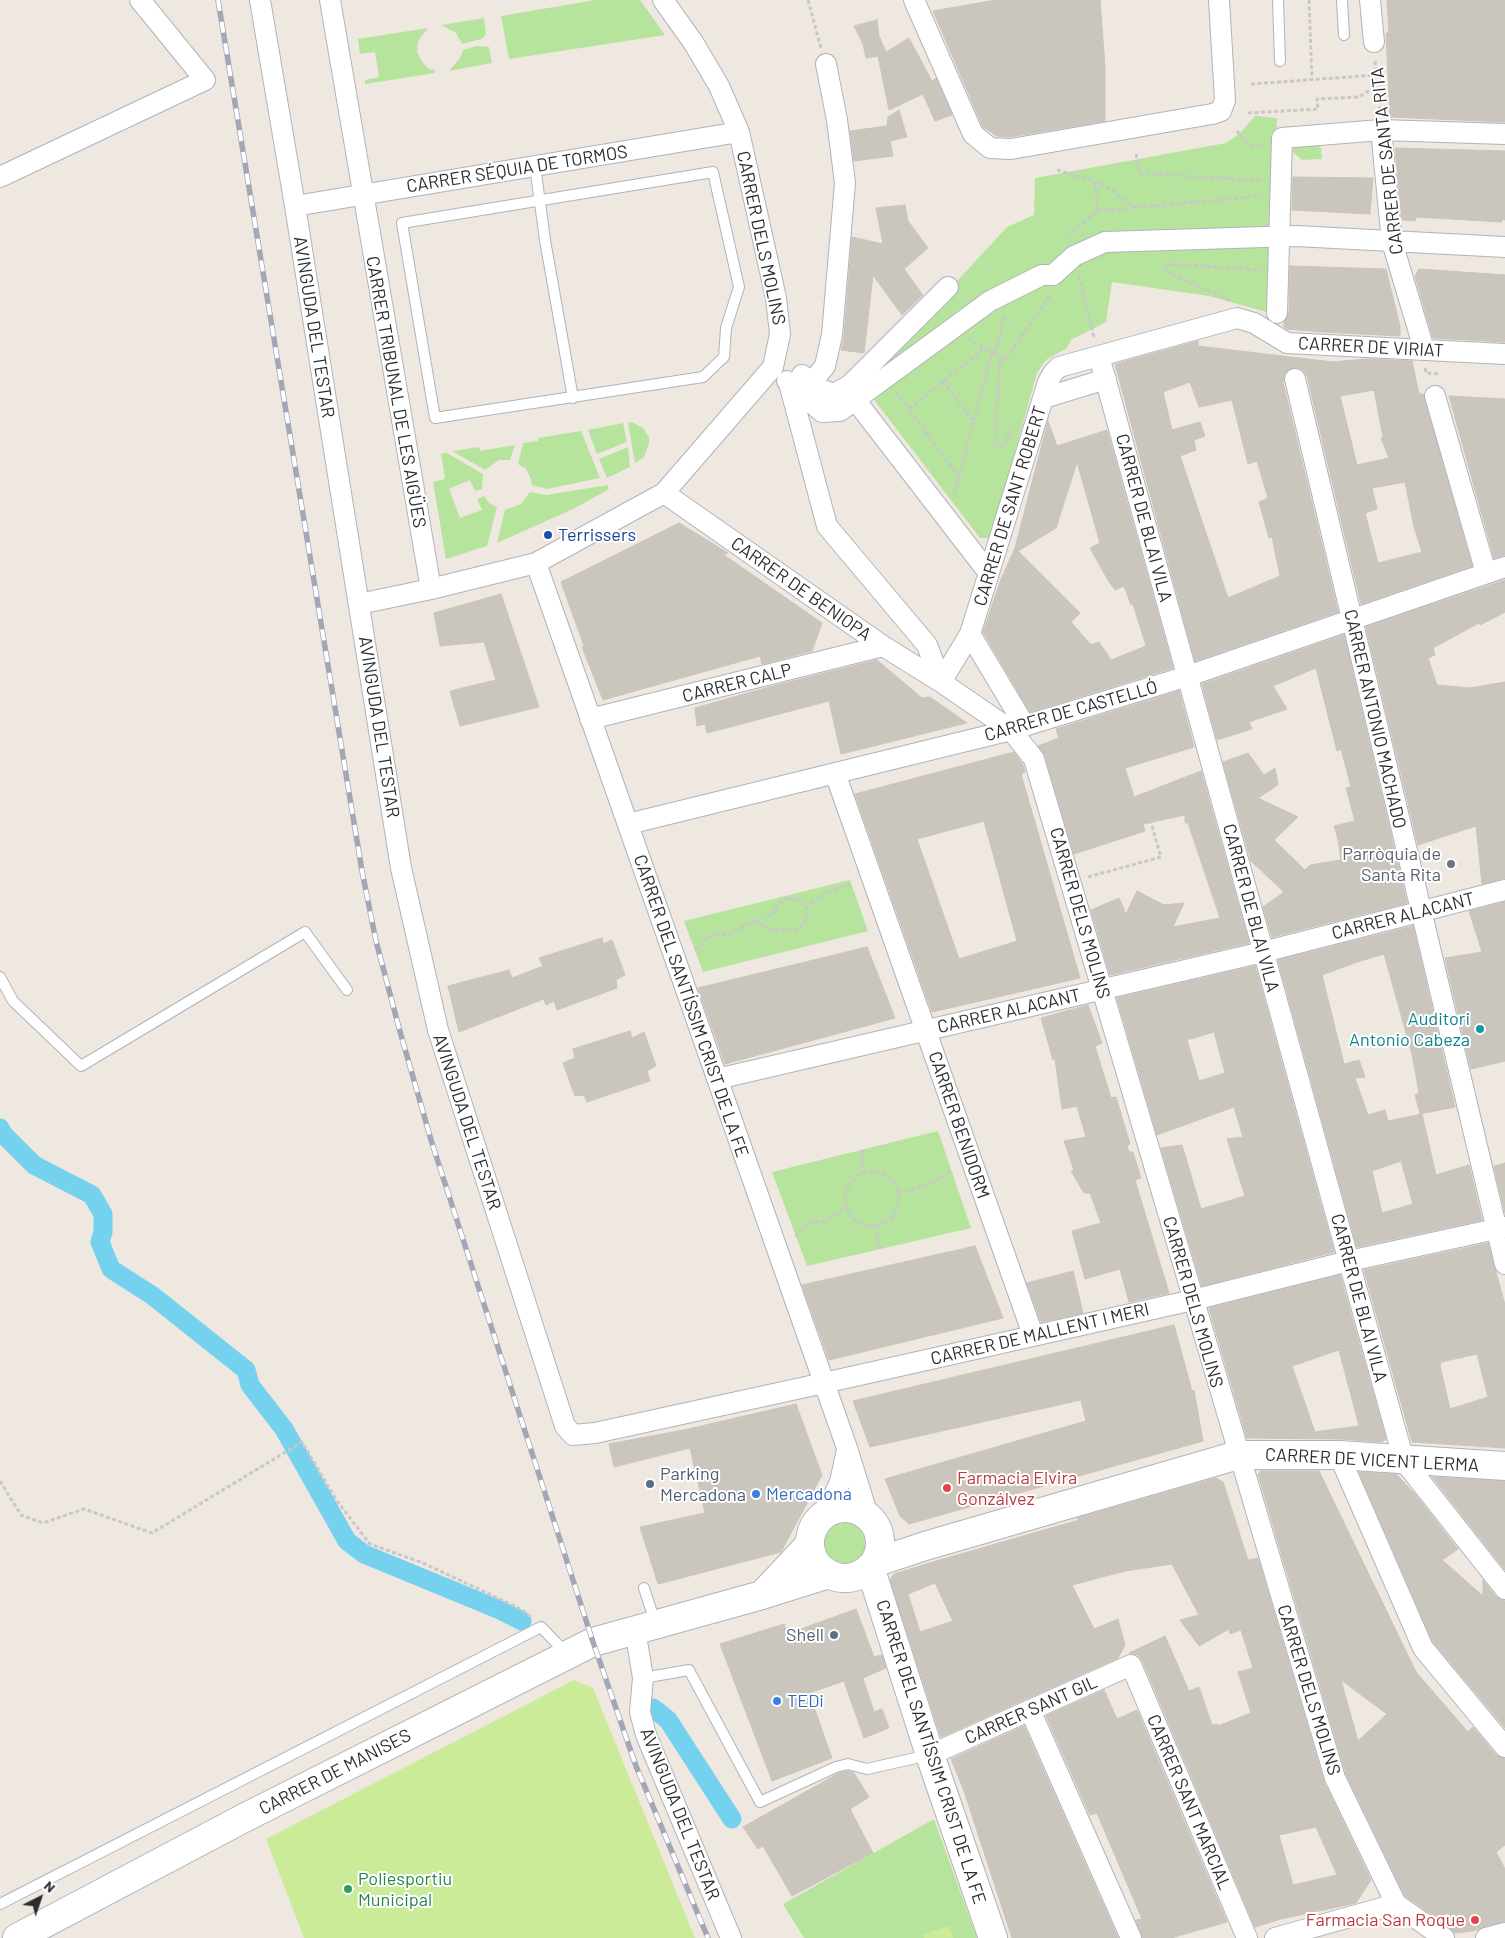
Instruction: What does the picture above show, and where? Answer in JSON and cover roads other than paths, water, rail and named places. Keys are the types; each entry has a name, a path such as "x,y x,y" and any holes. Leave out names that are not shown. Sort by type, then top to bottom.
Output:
{"street":[{"path":"0,177 205,80 140,0"},
{"name":"AVINGUDA DEL TESTAR","path":"260,0 295,206 401,868 438,1030 565,1426 573,1435"},
{"name":"CARRER TRIBUNAL DE LES AIGÜES","path":"330,0 431,589"},
{"name":"CARRER DELS MOLINS","path":"663,0 693,42 719,86 739,132 776,298 780,334 774,367"},
{"path":"915,0 973,134 990,148 1012,149 1212,114 1221,110 1225,100 1219,0"},
{"name":"CARRER DE SANTA RITA","path":"1370,0 1374,42"},
{"path":"812,382 825,366 832,335 845,183 837,120 826,64"},
{"path":"1277,313 1279,271 1288,236 1281,188 1282,142 1381,130 1505,134"},
{"name":"CARRER DE SANTA RITA","path":"1381,130 1392,242 1424,349"},
{"name":"CARRER SÉQUIA DE TORMOS","path":"295,206 739,132"},
{"path":"774,367 822,412 840,411 990,301 1042,275 1053,275 1074,256 1106,242 1288,236 1505,248"},
{"path":"774,367 804,376 822,390 834,394 850,385 948,287"},
{"name":"CARRER DE VIRIAT","path":"1099,356 1237,318 1254,323 1287,343 1505,354"},
{"name":"CARRER DE BLAI VILA","path":"1099,356 1404,1461"},
{"name":"CARRER DE SANT ROBERT","path":"941,682 970,634 1048,382 1053,372 1059,367 1099,356"},
{"path":"359,604 431,589 536,563 664,493 774,367"},
{"path":"1044,398 1106,379"},
{"name":"CARRER ANTONIO MACHADO","path":"1295,379 1421,911 1501,1228 1505,1264"},
{"path":"789,383 827,526 927,645 941,682"},
{"path":"1435,396 1486,573"},
{"path":"856,401 988,572"},
{"name":"CARRER DE BENIOPA","path":"664,493 883,646 941,682"},
{"name":"CARRER DEL SANTÍSSIM CRIST DE LA FE","path":"536,563 873,1525"},
{"name":"CARRER DE CASTELLÓ","path":"628,824 1018,728 1188,676 1505,567"},
{"name":"CARRER DELS MOLINS","path":"970,634 1034,759 1238,1455 1335,1778 1396,1904"},
{"name":"CARRER CALP","path":"590,719 883,646"},
{"name":"CARRER DELS MOLINS","path":"941,682 1018,728"},
{"name":"CARRER BENIDORM","path":"835,773 1033,1335"},
{"name":"CARRER ALACANT","path":"718,1079 1264,952 1505,890"},
{"name":"CARRER DE MALLENT I MERI","path":"573,1435 597,1439 824,1383 1193,1300 1349,1261 1501,1228"},
{"path":"762,1595 809,1544 813,1526 826,1512 840,1482 847,1448"},
{"path":"809,1544 815,1562 829,1574 848,1578 866,1570 872,1565 925,1546 1238,1455"},
{"name":"CARRER DE VICENT LERMA","path":"1238,1455 1339,1455 1404,1461 1505,1466"},
{"path":"1339,1455 1424,1648 1505,1748"},
{"path":"1404,1461 1505,1589"},
{"path":"826,1512 848,1507 900,1543 925,1546"},
{"path":"872,1565 879,1549 873,1525"},
{"name":"CARRER DEL SANTÍSSIM CRIST DE LA FE","path":"872,1565 930,1755 992,1938"},
{"name":"CARRER DE MANISES","path":"17,1938 244,1818 593,1642 762,1595 829,1574"},
{"name":"AVINGUDA DEL TESTAR","path":"645,1626 640,1712 646,1735 731,1938"},
{"name":"CARRER SANT GIL","path":"930,1755 1131,1665"},
{"name":"CARRER SANT MARCIAL","path":"1131,1665 1247,1938"},
{"path":"1030,1710 1130,1938"},
{"path":"1275,1938 1396,1904 1447,1930"},
{"path":"1486,1938 1505,1933"}],"lane":[{"path":"1278,0 1280,62"},
{"path":"1342,0 1344,35"},
{"path":"535,166 545,240 573,398"},
{"path":"714,172 739,287 726,328 724,357 703,377 573,398 435,418 402,223 714,172"},
{"path":"0,977 13,1001 80,1066 305,932 347,990"},
{"path":"644,1588 645,1626"},
{"path":"0,1904 538,1624 567,1654"},
{"path":"643,1678 689,1670 760,1802 836,1767 848,1764 867,1770 930,1755"}],"waterway":[{"path":"0,1128 3,1134 34,1165 92,1195 103,1214 103,1232 100,1242 111,1269 153,1296 246,1370 250,1385 284,1429 347,1541 364,1554 500,1610 522,1621"},
{"path":"653,1708 668,1720 732,1819"}],"railway":[{"path":"218,0 362,871 376,941 431,1140 593,1642 636,1766 708,1938"}],"place":[{"name":"Terrissers","path":"548,535"},
{"name":"Parròquia de Santa Rita","path":"1451,864"},
{"name":"Auditori Antonio Cabeza","path":"1480,1029"},
{"name":"Parking Mercadona","path":"650,1484"},
{"name":"Farmacia Elvira Gonzálvez","path":"947,1488"},
{"name":"Mercadona","path":"756,1494"},
{"name":"Shell","path":"834,1635"},
{"name":"TEDi","path":"777,1701"},
{"name":"Poliesportiu Municipal","path":"348,1889"},
{"name":"Farmacia San Roque","path":"1475,1920"}]}
